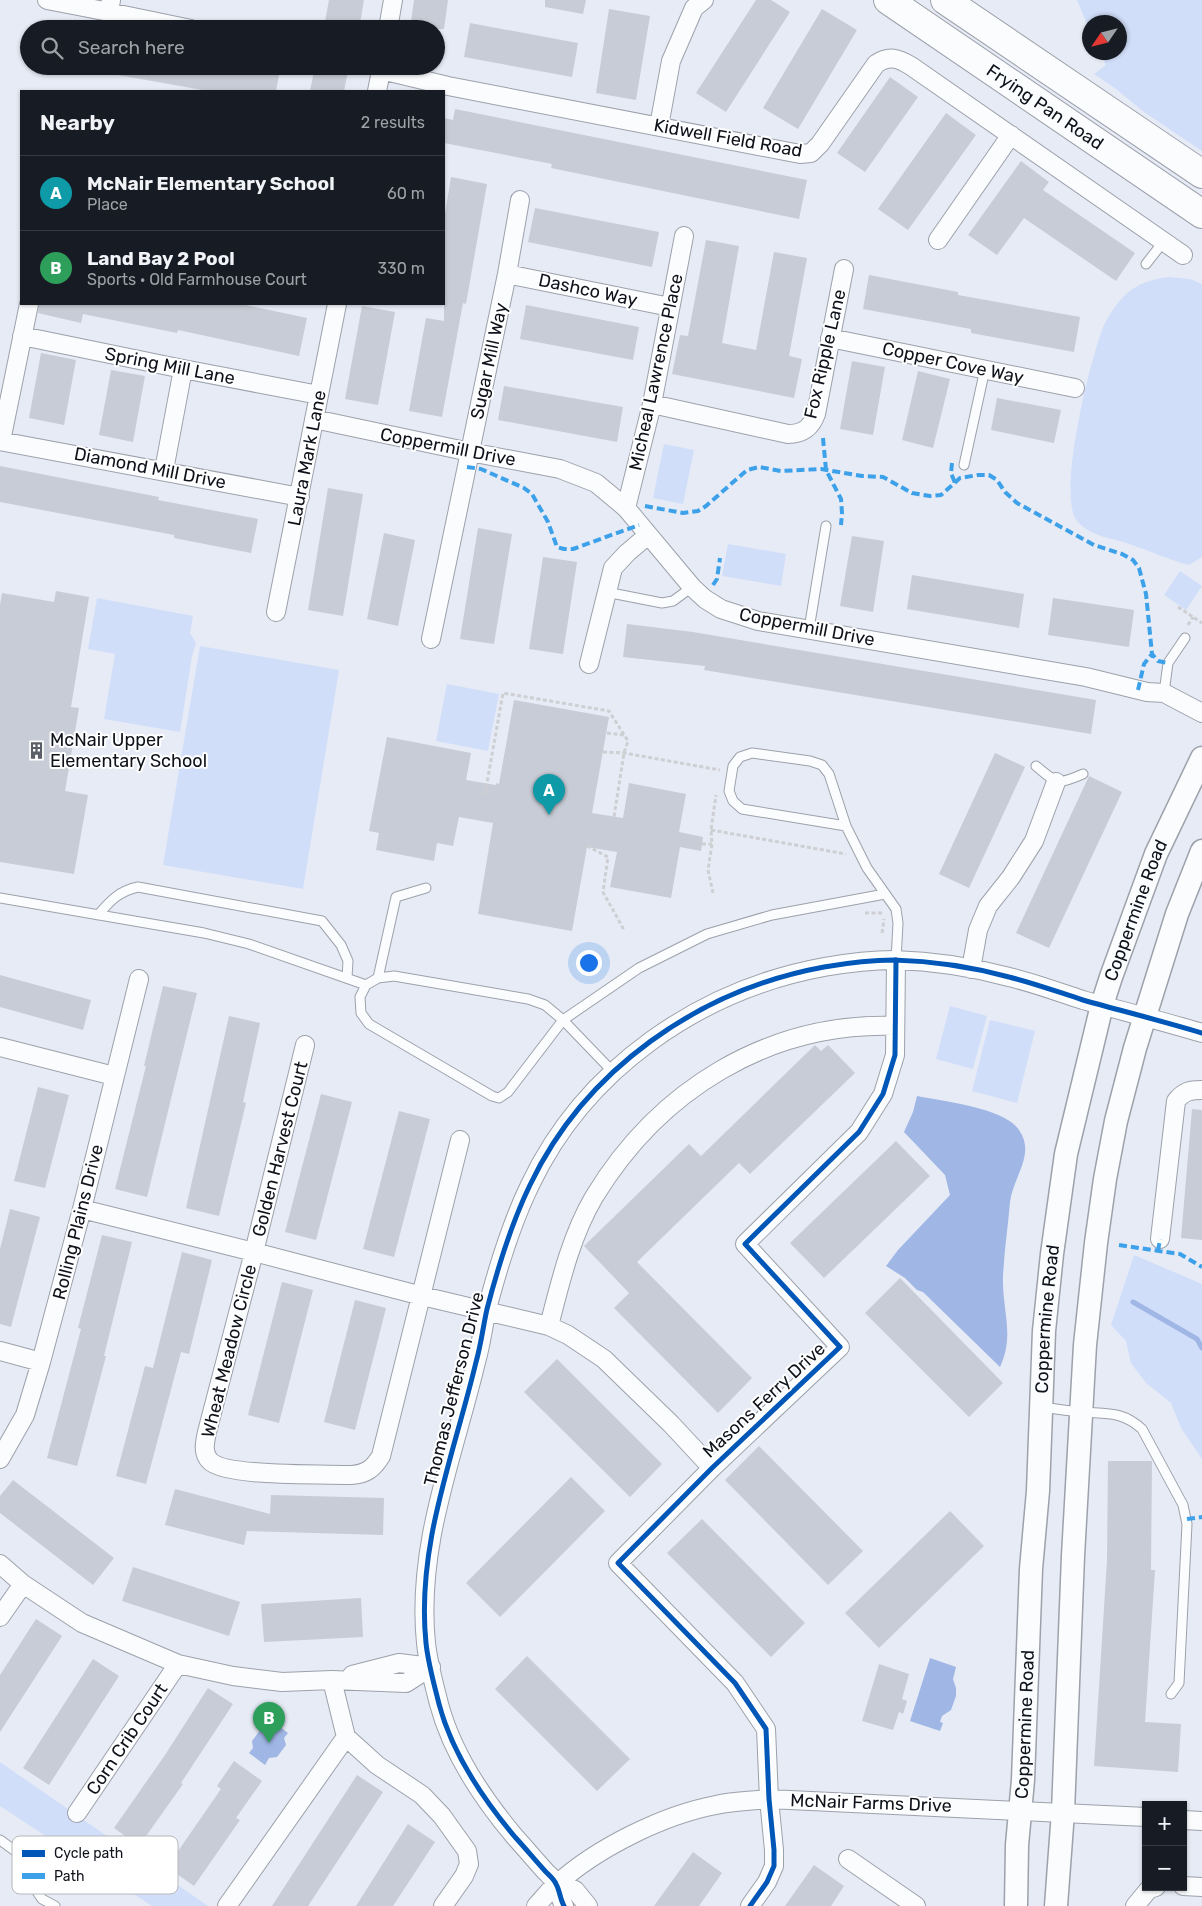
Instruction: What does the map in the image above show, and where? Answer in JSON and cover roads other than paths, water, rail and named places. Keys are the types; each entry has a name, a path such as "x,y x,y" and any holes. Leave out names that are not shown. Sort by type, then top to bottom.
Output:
{"main road":[{"name":"Frying Pan Road","path":"888,0 1202,214"},
{"name":"Frying Pan Road","path":"945,0 1202,174"}],"street":[{"path":"47,0 110,6 159,20"},
{"path":"390,20 393,0"},
{"path":"659,126 670,62 694,3"},
{"name":"Kidwell Field Road","path":"407,75 448,86 800,154 811,153 820,144 876,64 885,58 898,58 1183,255"},
{"path":"377,90 380,75"},
{"path":"938,240 1011,135"},
{"name":"Sugar Mill Way","path":"431,639 507,274 520,200"},
{"name":"Micheal Lawrence Place","path":"626,508 652,404 684,236"},
{"name":"Fox Ripple Lane","path":"652,404 788,434 798,434 806,430 813,423 844,269"},
{"name":"Dashco Way","path":"507,274 670,307"},
{"path":"0,441 29,305"},
{"name":"Laura Mark Lane","path":"276,612 337,305"},
{"name":"Spring Mill Lane","path":"22,336 319,395"},
{"name":"Copper Cove Way","path":"830,338 1076,388"},
{"path":"164,470 183,369"},
{"name":"Coppermill Drive","path":"314,419 560,469 596,483 626,508 647,536 692,587 705,599 721,609 758,621 1086,677 1147,692 1164,693 1202,713"},
{"name":"Diamond Mill Drive","path":"0,441 164,470 300,497"},
{"path":"589,664 613,568 626,553 647,536"},
{"name":"Coppermine Road","path":"1016,1906 1017,1845 1023,1780 1031,1569 1038,1491 1044,1331 1066,1154 1102,1005 1156,854 1202,758"},
{"path":"971,969 978,930 988,906 1034,841 1056,782"},
{"path":"1056,1906 1063,1812 1073,1556 1082,1412 1090,1297 1104,1179 1116,1121 1135,1048 1176,914 1202,850"},
{"name":"Thomas Jefferson Drive","path":"556,1884 500,1818 465,1765 442,1713 426,1646 425,1605 430,1545 477,1361 486,1312 508,1239 531,1183 551,1148 573,1116 613,1072 643,1047 683,1019 709,1005 762,982 818,968 855,962 896,960 971,969 1007,976 1202,1033"},
{"name":"Masons Ferry Drive","path":"769,1799 766,1729 735,1683 618,1562 712,1468 840,1347 745,1244 859,1132 882,1094 894,1055 896,960"},
{"name":"Rolling Plains Drive","path":"0,1460 25,1416 41,1362 82,1209 139,979"},
{"path":"549,1326 562,1275 593,1198 619,1160 659,1114 698,1084 755,1052 797,1037 865,1025 895,1026"},
{"name":"Golden Harvest Court","path":"254,1252 305,1045"},
{"path":"0,1047 114,1076"},
{"path":"1160,1239 1176,1100 1182,1092 1202,1090"},
{"path":"422,1296 460,1140"},
{"path":"82,1209 422,1296 549,1326 568,1335 604,1359 672,1424 712,1468"},
{"name":"Wheat Meadow Circle","path":"254,1252 204,1449 209,1460 219,1467 239,1471 350,1476 363,1474 375,1467 381,1456 422,1296"},
{"path":"0,1351 41,1362"},
{"path":"0,1564 23,1584 82,1623 178,1664 233,1676 282,1682 332,1680 406,1683 431,1667"},
{"path":"0,1617 23,1584"},
{"name":"Corn Crib Court","path":"77,1813 178,1664"},
{"path":"332,1680 346,1737 377,1765 422,1795 442,1816 467,1852 469,1864 464,1876 443,1906"},
{"path":"227,1906 346,1737"},
{"path":"750,1906 767,1882 774,1866 769,1799"},
{"name":"McNair Farms Drive","path":"536,1906 556,1884 593,1857 632,1834 672,1818 715,1805 769,1799 1142,1817"},
{"path":"1187,1820 1202,1821"},
{"path":"848,1859 916,1906"},
{"path":"556,1884 564,1906"},
{"path":"556,1884 575,1890 588,1906"},
{"path":"1187,1886 1202,1887"},
{"path":"1135,1906 1146,1891"}],"lane":[{"path":"1146,264 1164,241"},
{"path":"964,465 985,370"},
{"path":"809,629 826,526"},
{"path":"606,592 662,603 673,602 692,587"},
{"path":"1164,693 1168,663 1185,638"},
{"path":"846,826 742,809 733,801 729,791 733,766 740,757 752,753 810,761 822,765 829,774 846,826 867,868 896,909 898,922 896,960"},
{"path":"1036,766 1056,782 1066,782 1083,774"},
{"path":"98,915 113,898 128,890 138,888 322,921 340,945 348,961 347,978"},
{"path":"378,978 396,897 426,888"},
{"path":"613,1072 563,1020 545,1005 528,999 394,976 378,978 366,985 360,997 361,1013 369,1024 492,1096 499,1098 508,1092 563,1020 639,968 707,934 772,915 885,894"},
{"path":"0,898 204,933 249,944 366,985"},
{"path":"1042,1407 1117,1414 1133,1421 1142,1429 1183,1505 1187,1524 1179,1683 1171,1694"},
{"path":"0,1840 12,1849"},
{"path":"38,1894 42,1899 55,1906"}],"water":[{"path":"917,1096 957,1103 1001,1116 1012,1122 1024,1139 1025,1148 1022,1166 1010,1202 1005,1249 1003,1289 1007,1322 1007,1344 1000,1367 923,1292 917,1290 905,1278 886,1266 898,1250 950,1195 945,1175 904,1132 913,1112"},
{"path":"930,1658 956,1667 953,1679 956,1696 951,1710 942,1716 940,1722 943,1723 940,1731 910,1721"},
{"path":"272,1721 288,1733 284,1738 286,1745 277,1757 269,1758 265,1765 249,1753 253,1748 252,1741 261,1729 268,1726"}],"waterway":[{"path":"1133,1302 1197,1339 1202,1348"}],"place":[{"name":"McNair Upper Elementary School","path":"36,750"},
{"name":"McNair Elementary School","path":"549,815"},
{"name":"Land Bay 2 Pool","path":"269,1743"}]}
